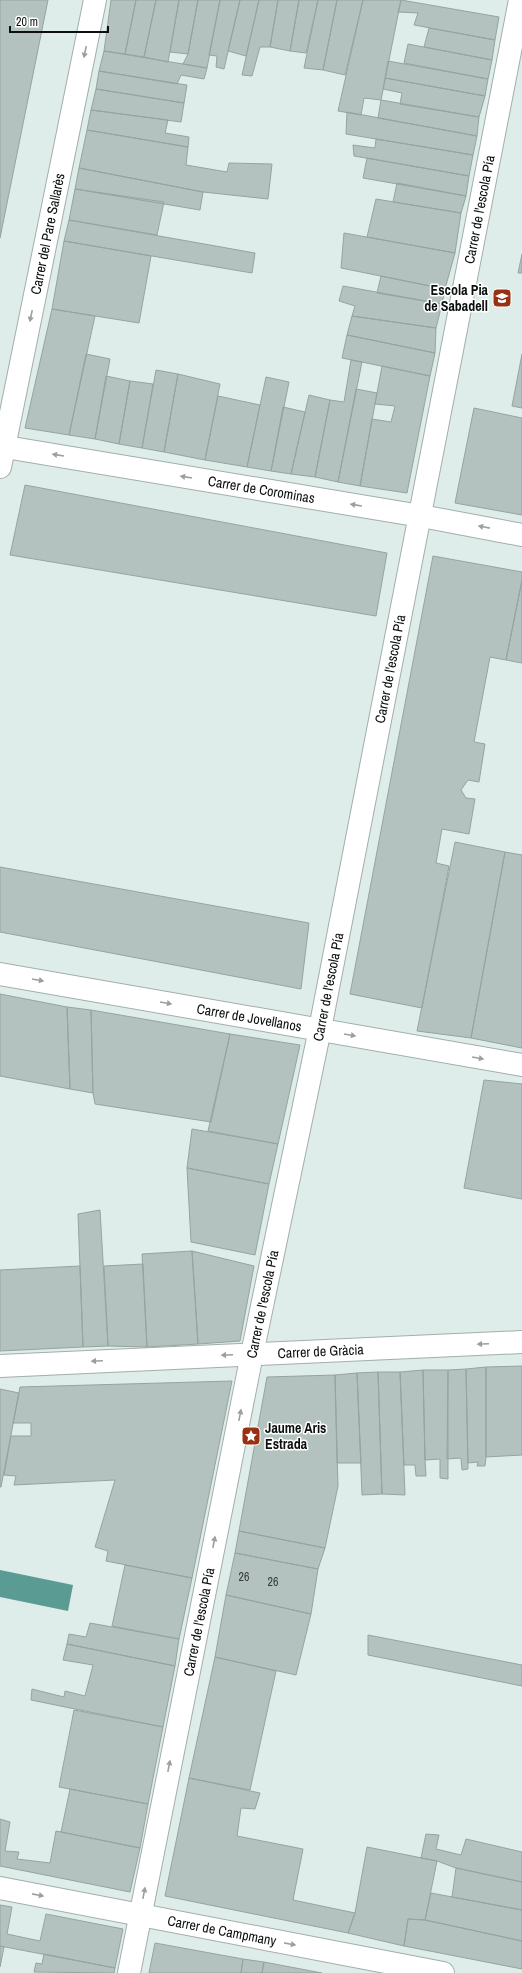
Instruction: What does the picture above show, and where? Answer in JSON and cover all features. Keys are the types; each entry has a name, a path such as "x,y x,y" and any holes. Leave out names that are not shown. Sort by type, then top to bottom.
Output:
{"street":[{"name":"Carrer del Pare Sallarès","path":"1,453 95,0"},
{"name":"Carrer de l'escola Pía","path":"129,1973 252,1354 320,1029 421,516 520,0"},
{"name":"Carrer de Corominas","path":"1,453 421,516 522,535"},
{"name":"Carrer de Jovellanos","path":"0,974 522,1065"},
{"name":"Carrer de Gràcia","path":"0,1366 522,1342"},
{"name":"Carrer de Campmany","path":"0,1888 443,1973"}],"water":[{"path":"0,1570 73,1585 68,1611 0,1597"}],"building":[{"path":"0,0 48,0 0,238"},
{"path":"111,0 136,0 125,54 104,51"},
{"path":"136,0 156,0 144,57 125,54"},
{"path":"156,0 179,0 168,62 144,57"},
{"path":"179,0 198,0 188,54 170,52"},
{"path":"198,0 220,0 207,68 183,64 188,54"},
{"path":"220,0 240,0 224,69 216,67 217,56 209,55"},
{"path":"240,0 259,0 246,56 228,51"},
{"path":"259,0 278,0 270,47 260,47 252,76 242,75"},
{"path":"278,0 299,0 290,51 270,47"},
{"path":"299,0 318,0 306,53 290,51"},
{"path":"318,0 337,0 323,70 304,68"},
{"path":"337,0 363,0 345,75 323,70"},
{"path":"363,0 401,0 381,100 364,98 361,115 338,111"},
{"path":"401,0 499,17 495,40 414,25 418,13 398,12"},
{"path":"429,28 495,40 492,60 424,47"},
{"path":"408,44 492,60 488,79 404,63"},
{"path":"104,51 207,68 204,79 181,75 177,84 99,71"},
{"path":"388,61 488,79 485,96 385,78"},
{"path":"99,71 187,85 184,103 96,89"},
{"path":"385,78 485,96 479,117 400,104 402,93 383,89"},
{"path":"96,89 184,103 181,122 91,110"},
{"path":"381,100 479,117 477,136 378,118"},
{"path":"91,110 168,120 165,133 189,137 188,147 87,130"},
{"path":"347,112 477,136 473,155 346,134"},
{"path":"87,130 188,147 186,165 227,172 229,163 272,164 268,199 203,192 79,168"},
{"path":"376,139 473,155 469,176 354,156 353,145 375,148"},
{"path":"367,158 469,176 466,196 363,178"},
{"path":"79,168 203,192 200,210 75,189"},
{"path":"397,183 466,196 461,213 393,202"},
{"path":"75,189 164,202 157,235 69,220"},
{"path":"376,199 461,213 455,253 367,237"},
{"path":"69,220 255,253 252,273 64,241"},
{"path":"344,233 455,253 445,289 341,268"},
{"path":"64,241 151,256 139,323 52,309"},
{"path":"522,254 522,273 518,273"},
{"path":"381,276 445,289 442,304 377,293"},
{"path":"343,286 442,304 436,328 352,316 355,306 339,301"},
{"path":"52,309 95,316 69,435 25,428"},
{"path":"352,316 436,328 435,353 347,335"},
{"path":"347,335 435,353 430,376 342,358"},
{"path":"86,354 110,359 95,439 69,435"},
{"path":"522,354 522,408 512,406"},
{"path":"351,360 362,362 338,482 315,477 330,400 344,402"},
{"path":"382,366 430,376 407,493 360,486 372,419 391,422 395,406 375,404"},
{"path":"156,370 178,374 164,452 142,448"},
{"path":"178,374 220,384 205,460 164,452"},
{"path":"106,376 130,381 119,444 95,439"},
{"path":"266,377 289,382 271,471 247,467"},
{"path":"130,381 153,384 142,448 119,444"},
{"path":"356,389 377,393 360,486 338,482"},
{"path":"309,395 330,400 315,477 291,474"},
{"path":"218,396 260,405 247,467 205,460"},
{"path":"283,407 305,412 291,474 271,471"},
{"path":"474,408 522,418 522,515 455,503"},
{"path":"25,485 387,553 376,616 10,555"},
{"path":"433,556 522,572 522,580 506,660 490,657 474,742 485,744 479,782 468,780 461,790 466,798 475,799 469,834 442,829 436,863 449,866 422,1008 350,994"},
{"path":"522,580 522,663 506,660"},
{"path":"455,842 505,852 471,1038 417,1031"},
{"path":"505,852 522,855 522,1048 471,1038"},
{"path":"0,867 309,923 301,989 0,932"},
{"path":"0,994 67,1007 70,1089 0,1076"},
{"path":"67,1007 91,1010 93,1093 70,1089"},
{"path":"91,1010 230,1034 211,1122 95,1104 93,1093"},
{"path":"230,1034 300,1045 278,1144 208,1131"},
{"path":"484,1080 522,1084 522,1199 464,1188"},
{"path":"192,1129 278,1144 269,1184 187,1168"},
{"path":"187,1168 269,1184 255,1255 191,1242"},
{"path":"100,1210 108,1346 83,1347 78,1214"},
{"path":"192,1251 198,1344 147,1347 142,1254"},
{"path":"192,1251 254,1266 240,1341 198,1344"},
{"path":"143,1264 147,1347 108,1346 104,1266"},
{"path":"80,1266 83,1347 0,1351 0,1270"},
{"path":"522,1366 522,1455 486,1457 486,1367"},
{"path":"486,1367 486,1457 485,1466 477,1466 478,1462 468,1463 466,1369"},
{"path":"466,1369 468,1469 462,1470 461,1458 447,1459 448,1370"},
{"path":"423,1370 426,1476 416,1476 415,1465 404,1465 400,1372"},
{"path":"423,1370 448,1370 448,1479 440,1478 440,1459 425,1460"},
{"path":"378,1372 382,1494 362,1495 357,1373"},
{"path":"378,1372 400,1372 405,1495 382,1494"},
{"path":"357,1373 361,1463 337,1463 335,1375"},
{"path":"335,1375 338,1486 325,1548 239,1531 267,1377"},
{"path":"232,1381 192,1578 106,1561 108,1551 95,1547 115,1480 14,1485 16,1476 4,1475 11,1436 31,1436 31,1423 13,1423 20,1387"},
{"path":"0,1389 19,1393 1,1487 0,1487"},
{"path":"239,1531 325,1548 318,1569 235,1553"},
{"path":"235,1553 318,1569 311,1614 226,1595"},
{"path":"125,1565 192,1578 179,1639 112,1626"},
{"path":"226,1595 311,1614 296,1675 215,1657"},
{"path":"90,1623 179,1639 175,1666 67,1644 69,1634 86,1637"},
{"path":"368,1635 522,1665 522,1686 368,1655"},
{"path":"67,1644 175,1666 163,1727 31,1700 32,1689 64,1697 65,1691 85,1696 93,1665 63,1660"},
{"path":"215,1657 276,1671 250,1790 189,1778"},
{"path":"74,1710 163,1727 148,1804 59,1787"},
{"path":"189,1778 260,1793 255,1809 241,1808 237,1836 303,1849 293,1900 355,1913 348,1933 165,1896"},
{"path":"70,1789 148,1804 140,1848 61,1832"},
{"path":"0,1819 10,1822 5,1851 19,1852 17,1859 50,1863 56,1831 140,1848 130,1892 0,1866"},
{"path":"426,1834 439,1835 436,1849 461,1855 466,1839 522,1852 522,1882 456,1868 437,1861 421,1858"},
{"path":"367,1847 437,1861 425,1920 408,1919 404,1946 348,1933 355,1913"},
{"path":"456,1868 522,1882 522,1910 452,1897"},
{"path":"431,1893 522,1910 522,1941 425,1920"},
{"path":"0,1905 12,1907 7,1934 40,1941 46,1914 123,1929 115,1968 0,1946"},
{"path":"408,1919 425,1920 522,1941 522,1969 404,1946"},
{"path":"155,1943 243,1959 241,1973 149,1973"},
{"path":"0,1946 4,1947 0,1967"},
{"path":"44,1954 115,1968 114,1973 34,1972 36,1963 42,1964"},
{"path":"243,1959 264,1962 262,1973 241,1973"},
{"path":"264,1962 322,1973 262,1973"}],"place":[{"name":"Escola Pia de Sabadell","path":"502,298"},
{"name":"Jaume Aris Estrada","path":"251,1436"}]}
